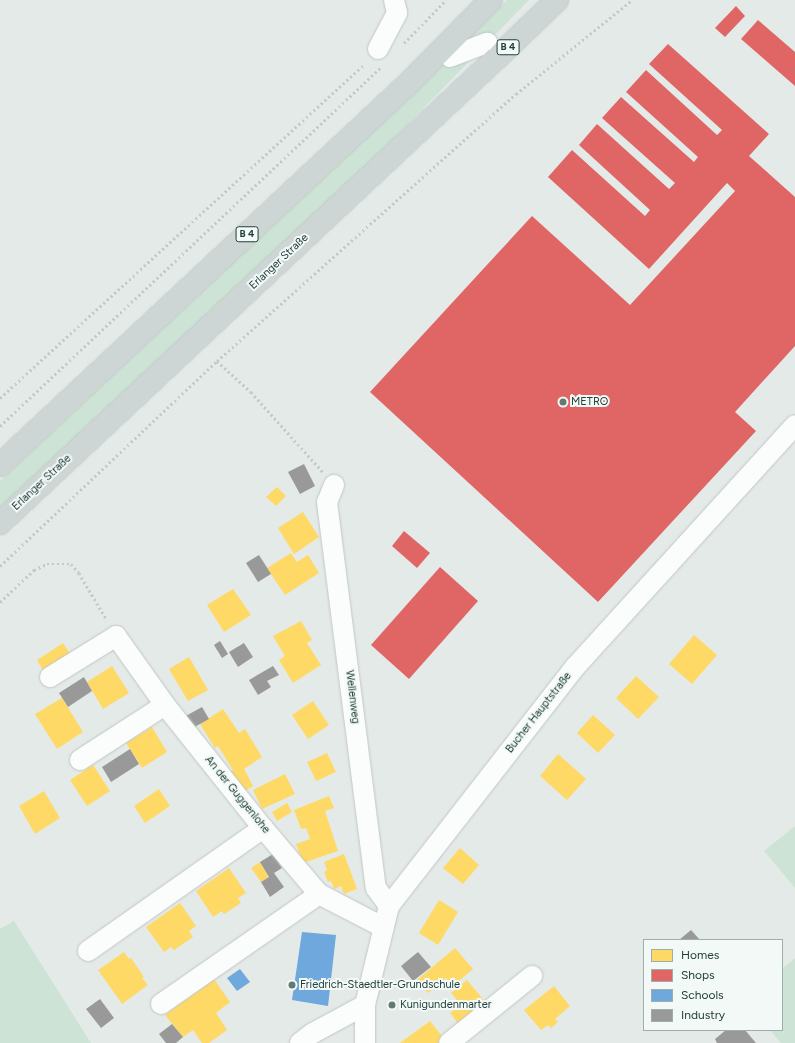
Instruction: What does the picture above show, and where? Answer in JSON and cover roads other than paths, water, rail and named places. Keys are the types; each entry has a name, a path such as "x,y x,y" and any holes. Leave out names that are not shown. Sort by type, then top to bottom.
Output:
{"main road":[{"name":"B 4","path":"0,466 410,82 491,0"},
{"name":"Erlanger Straße","path":"0,523 498,58 557,0"}],"street":[{"path":"380,57 397,13 394,0"},
{"path":"450,57 487,43"},
{"name":"Bucher Hauptstraße","path":"365,1043 365,1005 389,906 575,667 795,425"},
{"name":"Wellenweg","path":"334,485 327,502 376,888 389,906"},
{"name":"An der Guggenlohe","path":"50,677 116,636 165,705 263,828 319,894 383,927"},
{"path":"80,760 165,705"},
{"path":"88,951 263,828"},
{"path":"161,1004 319,894"},
{"path":"449,1043 532,976"},
{"path":"300,1043 313,1033 365,1005"}],"place":[{"name":"METRO","path":"563,402"},
{"name":"Friedrich-Staedtler-Grundschule","path":"292,985"},
{"name":"Kunigundenmarter","path":"392,1005"}]}
